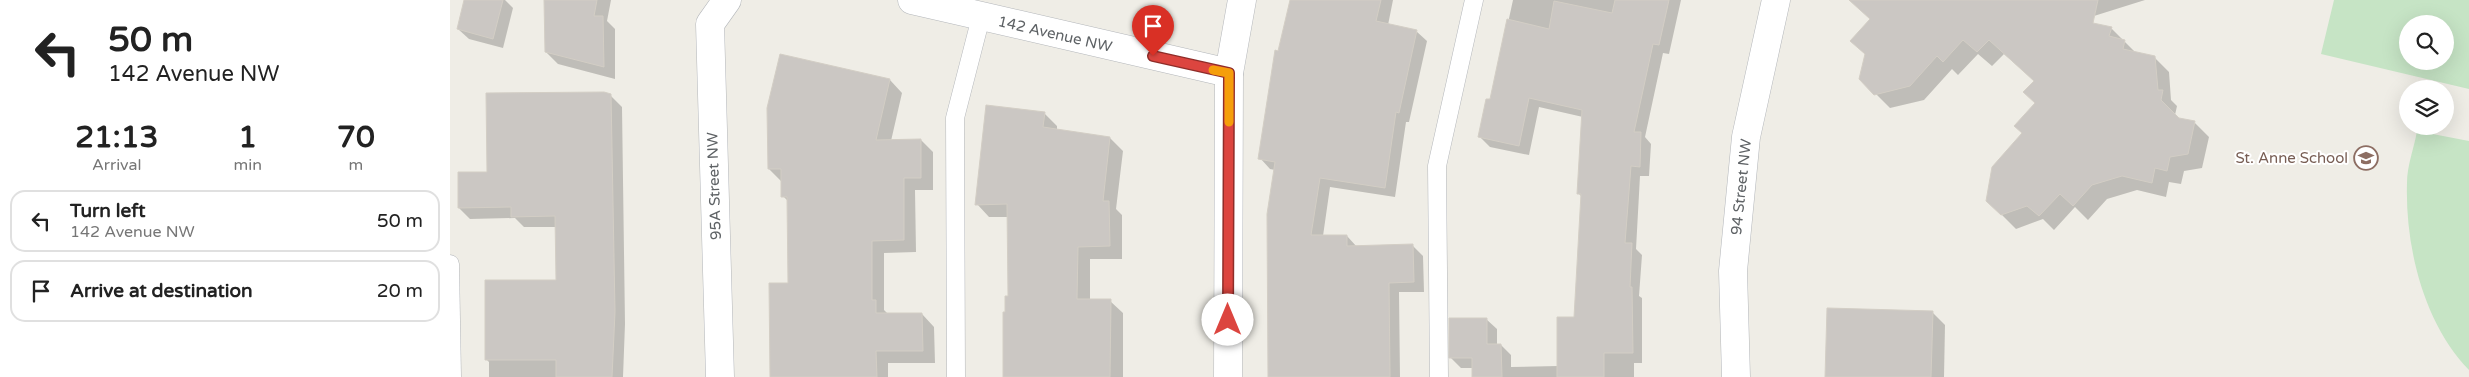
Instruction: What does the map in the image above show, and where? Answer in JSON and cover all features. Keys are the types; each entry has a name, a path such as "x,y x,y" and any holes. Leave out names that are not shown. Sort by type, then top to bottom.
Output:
{"street":[{"name":"95A Street NW","path":"720,377 710,24 727,0"},
{"name":"142 Avenue NW","path":"912,0 969,9 1229,73"},
{"path":"1228,377 1229,73 1242,0"},
{"name":"94 Street NW","path":"1736,377 1733,271 1746,137 1776,0"}],"lane":[{"path":"1439,377 1437,166 1474,0"},
{"path":"956,377 955,118 969,9"},
{"path":"450,264 452,377"}],"green space":[{"path":"2334,0 2469,0 2469,89 2454,85 2454,80 2431,80 2321,54"},
{"path":"2416,135 2438,135 2469,141 2469,370 2453,351 2440,330 2420,283 2414,258 2407,208 2409,164"}],"building":[{"path":"464,0 503,0 493,39 457,29"},
{"path":"544,0 597,0 594,16 603,16 604,67 545,52"},
{"path":"1290,0 1381,0 1376,21 1417,30 1399,113 1396,112 1385,188 1320,178 1311,235 1347,235 1347,246 1413,244 1414,282 1389,283 1390,377 1268,377 1267,214 1275,162 1258,159 1275,50 1278,51"},
{"path":"1615,0 1669,0 1659,45 1653,44 1634,132 1641,132 1640,167 1631,166 1625,243 1632,243 1630,287 1632,287 1633,353 1604,353 1604,377 1557,377 1557,317 1574,317 1581,194 1577,194 1582,110 1529,98 1519,146 1478,137 1486,99 1490,99 1507,19 1549,29 1554,1 1612,13"},
{"path":"1849,0 2098,0 2093,23 2112,27 2109,36 2125,40 2123,49 2155,56 2158,90 2163,90 2161,100 2179,118 2195,121 2188,154 2170,157 2167,171 2155,168 2152,183 2122,176 2092,185 2073,206 2060,194 2039,216 2027,206 2001,215 1986,201 1992,167 2022,133 2014,126 2035,103 2023,92 2034,81 1989,40 1977,52 1963,40 1943,62 1937,56 1910,86 1874,95 1859,79 1865,54 1850,41 1870,19"},
{"path":"780,54 890,79 876,140 921,139 921,178 904,178 904,240 872,241 872,300 876,300 876,313 922,313 923,351 876,351 877,377 770,377 769,283 788,283 787,197 781,197 781,169 768,169 767,108"},
{"path":"604,92 611,94 615,312 612,377 556,377 556,360 485,360 485,280 556,280 555,216 511,217 511,207 458,208 458,172 487,172 486,93"},
{"path":"986,105 1045,112 1043,127 1110,137 1103,201 1109,201 1110,246 1078,247 1077,299 1111,299 1110,377 1003,377 1003,312 1005,312 1005,296 1008,296 1007,204 975,205"},
{"path":"1827,308 1933,311 1931,377 1825,377"},
{"path":"1449,318 1487,318 1487,344 1501,344 1502,377 1472,377 1472,358 1449,358"}],"slow traffic":[{"path":"1213,70 1229,73 1229,122"}],"place":[{"name":"St. Anne School","path":"2366,158"}],"route":[{"path":"1153,56 1229,73 1228,320"}]}
